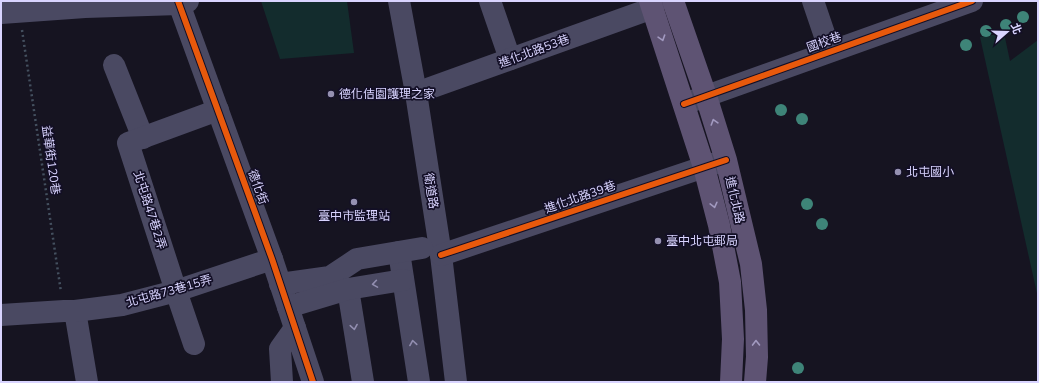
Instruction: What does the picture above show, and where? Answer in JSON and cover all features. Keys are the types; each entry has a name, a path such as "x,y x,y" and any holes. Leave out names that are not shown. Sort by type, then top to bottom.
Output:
{"main road":[{"name":"進化北路","path":"673,1 706,96 726,160 751,264 756,310 755,382"},
{"name":"進化北路","path":"651,5 704,167 719,225 730,282 733,339 731,382"}],"street":[{"name":"衛道路","path":"399,1 416,93 432,252 456,382"},
{"path":"490,1 510,59"},
{"path":"813,1 830,52"},
{"name":"國校巷","path":"684,104 830,52 932,8 972,1"},
{"path":"10,13 85,7 182,2"},
{"name":"德化街","path":"182,2 218,110 272,259 313,382"},
{"name":"進化北路53巷","path":"416,93 651,5"},
{"path":"114,65 143,138"},
{"name":"北屯路47巷2弄","path":"176,291 128,143 218,110"},
{"name":"進化北路39巷","path":"280,284 330,277 356,259 399,252 432,252 726,160"},
{"path":"399,252 419,382"},
{"name":"北屯路73巷15弄","path":"1,315 69,311 122,305 176,291 272,259"},
{"path":"288,307 348,289 403,280"},
{"path":"348,289 363,382"},
{"path":"176,291 194,344"},
{"path":"69,311 87,382"},
{"path":"282,382 280,349 295,328"}],"green space":[{"path":"261,1 347,1 354,53 280,59"},
{"path":"1004,33 1010,61 1038,40 1038,298 980,37"}],"cycle path":[{"path":"178,1 272,259 313,382"},
{"path":"684,104 972,1"},
{"path":"441,255 726,160"}],"place":[{"name":"德化佶園護理之家","path":"331,94"},
{"name":"北屯國小","path":"898,172"},
{"name":"臺中市監理站","path":"354,202"},
{"name":"臺中北屯郵局","path":"658,241"}]}
